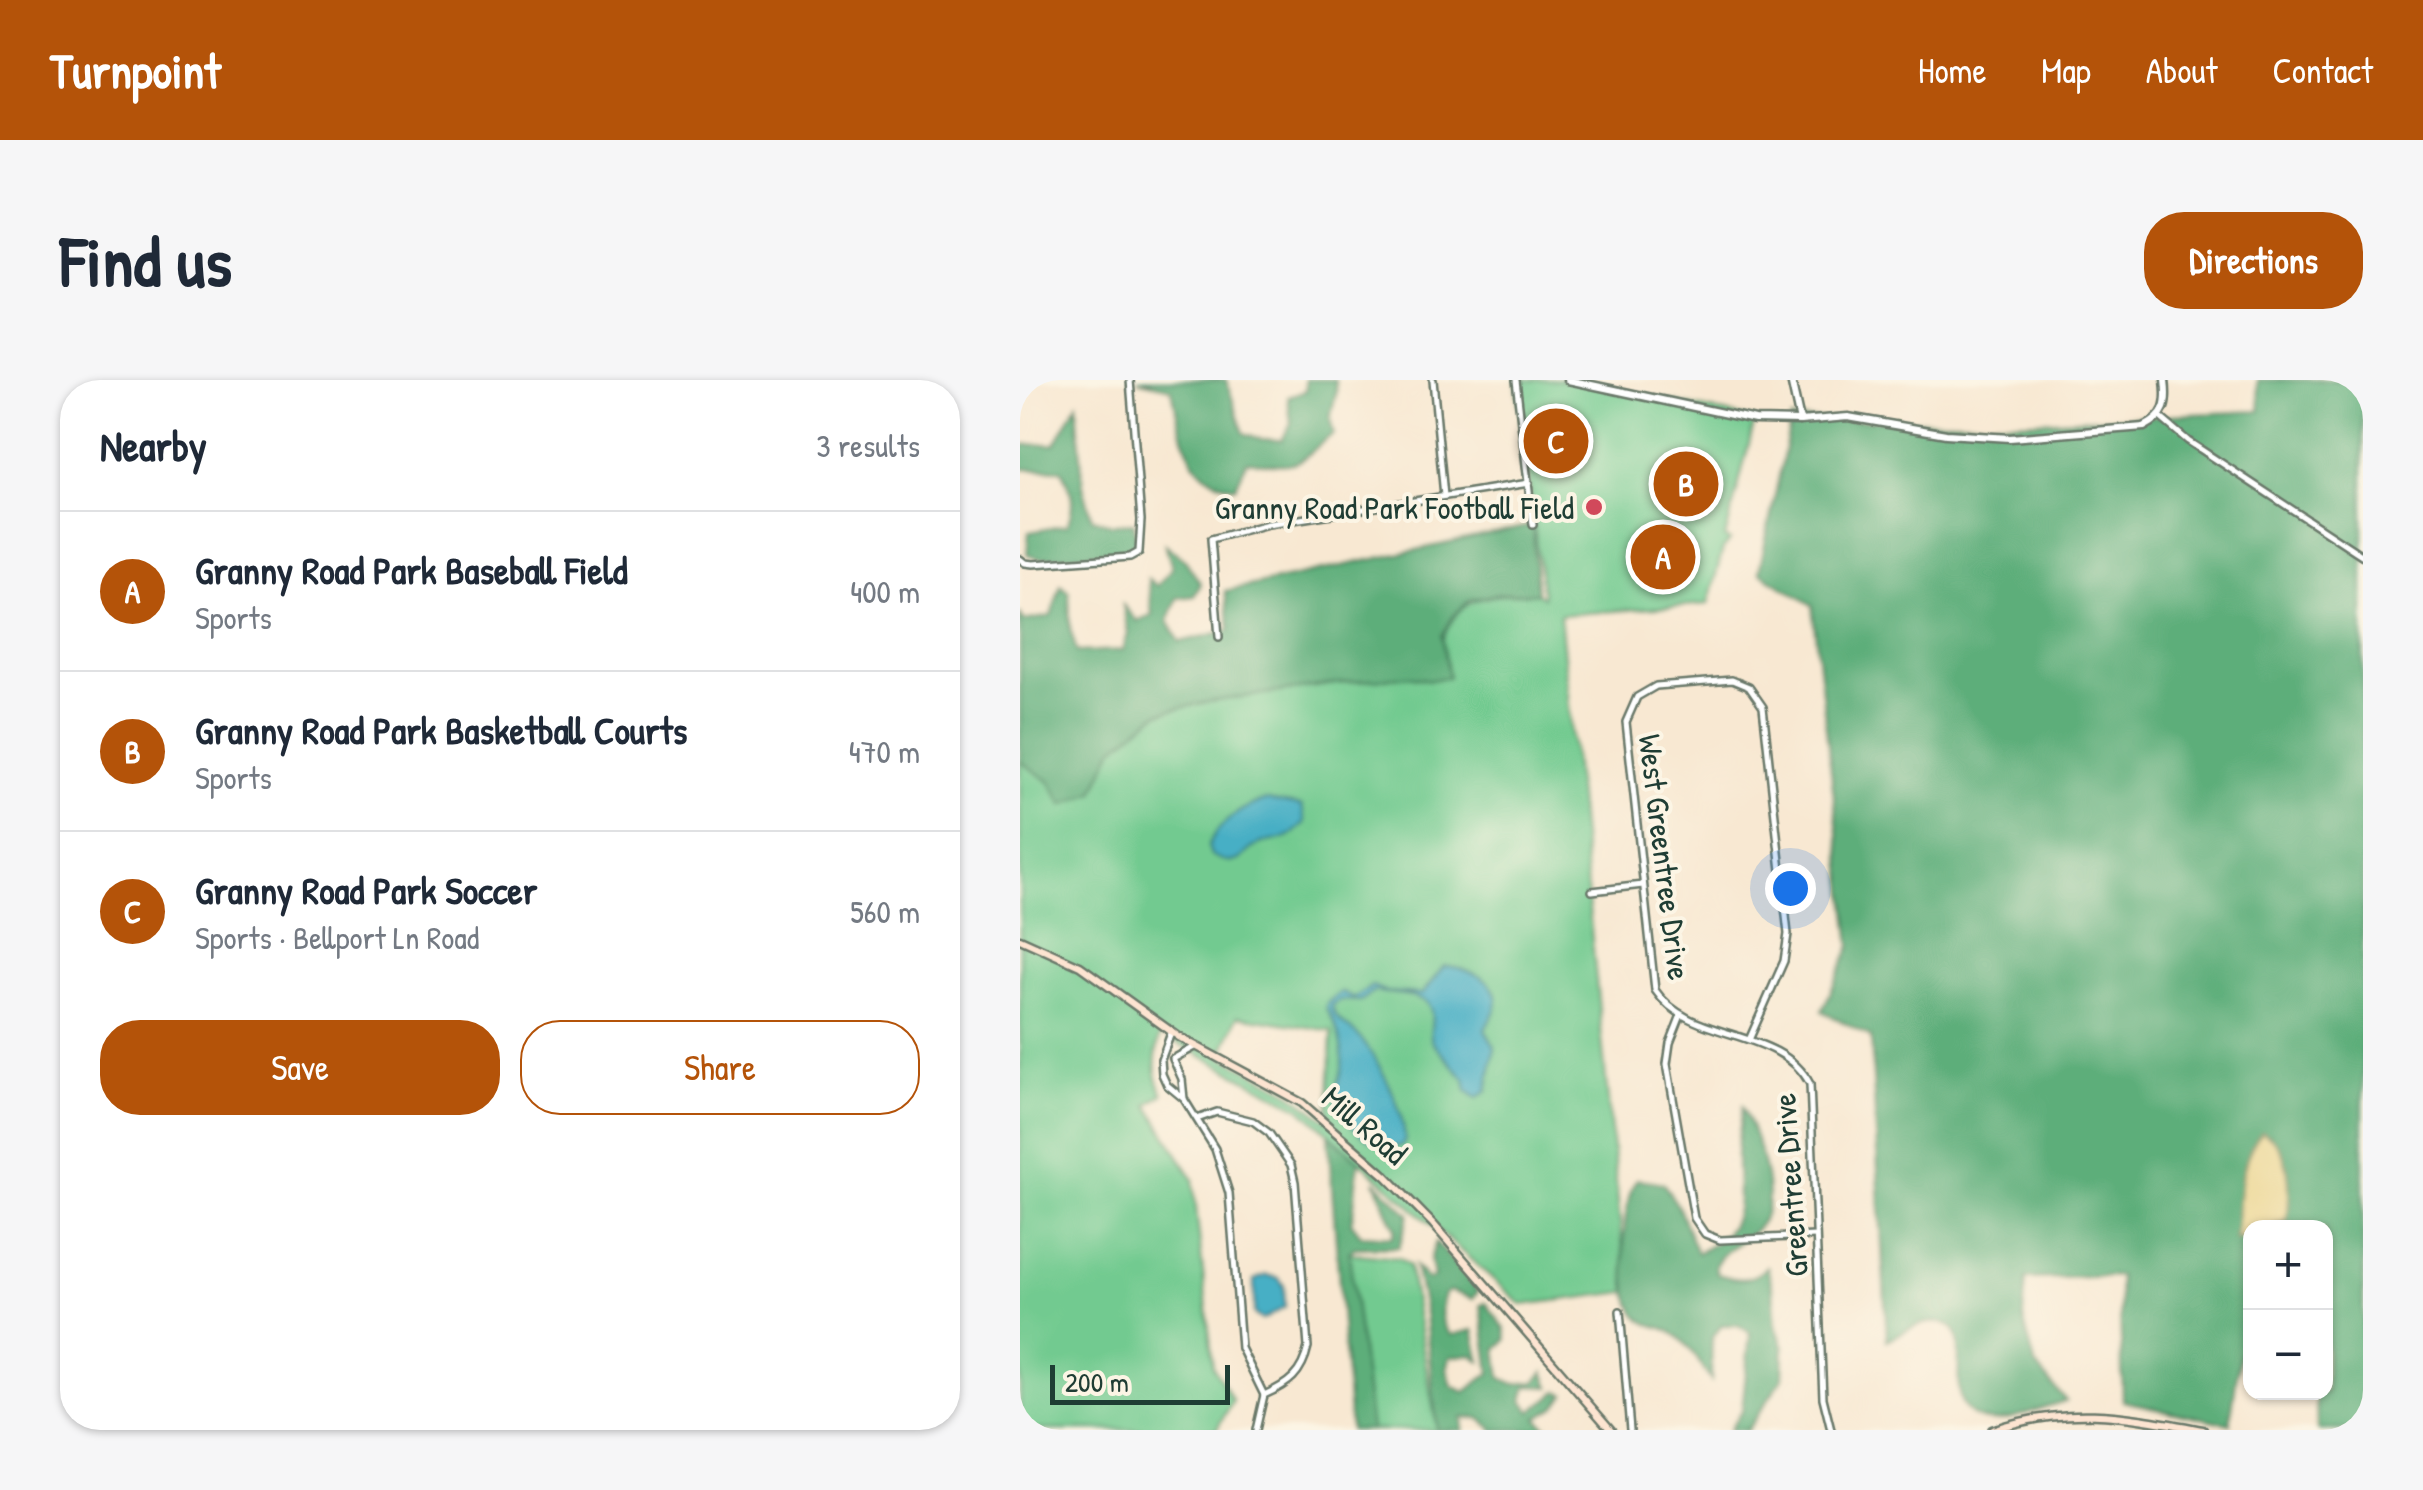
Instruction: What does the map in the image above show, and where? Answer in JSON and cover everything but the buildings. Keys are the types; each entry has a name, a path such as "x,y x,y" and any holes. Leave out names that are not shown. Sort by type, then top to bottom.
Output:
{"main road":[{"name":"Mill Road","path":"1020,939 1099,977 1195,1047 1282,1090 1433,1224 1611,1430"},
{"path":"1992,1430 2042,1416 2080,1412 2204,1430"}],"street":[{"path":"1020,559 1034,564 1130,557 1140,552 1142,534 1130,380"},
{"path":"1433,380 1444,497"},
{"path":"1516,380 1533,525"},
{"path":"1568,380 1756,420 1848,417 1946,434 2010,438 2144,428 2161,418 2166,406 2165,380"},
{"path":"1791,380 1800,421"},
{"path":"2161,418 2188,441 2363,556"},
{"path":"1219,637 1211,539 1529,483"},
{"name":"West Greentree Drive","path":"1681,1015 1655,990 1626,729 1628,716 1638,697 1648,689 1725,680 1740,682 1754,693 1765,713 1788,934 1784,961 1749,1040"},
{"path":"1592,891 1642,885"},
{"path":"1681,1015 1670,1044 1668,1064 1694,1218 1705,1234 1720,1240 1816,1236"},
{"name":"Greentree Drive","path":"1681,1015 1792,1060 1810,1084 1823,1398 1831,1430"},
{"path":"1175,1034 1173,1058 1182,1079 1184,1099"},
{"path":"1175,1034 1161,1060 1162,1074 1167,1086 1184,1099 1197,1120 1224,1168 1229,1192 1242,1348 1264,1395 1256,1430"},
{"path":"1173,1058 1195,1047"},
{"path":"1197,1120 1218,1112 1253,1121 1282,1149 1295,1182 1308,1347 1296,1376 1264,1395"},
{"path":"1620,1311 1630,1430"}],"green space":[{"path":"1137,380 1226,380 1244,433 1282,440 1291,423 1288,397 1306,391 1305,380 1335,380 1331,418 1334,434 1293,463 1247,461 1236,487 1218,482 1195,464 1183,436 1171,388"},
{"path":"1516,380 1574,380 1755,420 1725,538 1730,541 1723,549 1708,604 1560,615 1627,1292 1522,1305 1300,1108 1160,1034 1156,1064 1163,1094 1148,1105 1193,1179 1213,1366 1233,1401 1216,1430 1020,1430 1020,761 1049,781 1094,792 1113,749 1158,713 1334,684 1408,676 1431,680 1445,635 1462,609 1490,597 1537,593 1543,597","holes":["1238,1016 1332,1031 1328,1121 1286,1090 1221,1056"]},
{"path":"2257,380 2363,380 2363,1430 2317,1430 2316,1400 2333,1400 2333,1220 2284,1220 2288,1178 2269,1135 2245,1165 2236,1239 2243,1238 2243,1353 2230,1424 2123,1401 2119,1276 2026,1279 2023,1317 2035,1364 2066,1401 2012,1418 1981,1419 1966,1410 1960,1396 1954,1330 1943,1323 1923,1324 1887,1340 1871,1037 1822,1011 1851,946 1812,605 1759,572 1791,419 2015,422 2260,411"},
{"path":"1077,404 1083,485 1092,518 1110,524 1134,523 1137,543 1126,550 1040,559 1027,554 1029,532 1067,525 1072,497 1062,470 1020,469 1020,445 1055,444"},
{"path":"1533,525 1537,593 1497,594 1470,600 1454,615 1442,636 1449,677 1431,680 1408,676 1334,684 1158,713 1113,749 1094,792 1063,805 1049,781 1020,761 1020,613 1024,621 1051,616 1061,585 1069,592 1070,628 1077,652 1123,650 1128,633 1123,605 1137,621 1152,615 1148,579 1157,586 1172,568 1165,544 1185,560 1201,584 1194,596 1177,598 1168,621 1180,642 1230,630 1225,591"},
{"path":"1743,1107 1764,1165 1766,1211 1756,1229 1715,1266 1717,1274 1738,1279 1755,1276 1767,1267 1776,1326 1784,1347 1783,1378 1747,1430 1729,1430 1742,1410 1750,1333 1738,1325 1722,1325 1712,1338 1711,1381 1683,1341 1637,1315 1627,1288 1624,1247 1627,1206 1637,1179 1663,1183 1678,1206 1697,1253 1725,1234 1733,1223 1738,1200 1737,1148"},
{"path":"1328,1134 1359,1161 1351,1222 1361,1235 1393,1237 1395,1228 1375,1181 1409,1214 1399,1247 1354,1248 1349,1253 1371,1430 1350,1430"},
{"path":"1436,1242 1478,1291 1473,1299 1450,1291 1444,1294 1444,1326 1451,1335 1473,1330 1480,1361 1471,1354 1450,1357 1447,1369 1452,1386 1465,1392 1490,1373 1481,1305 1486,1303 1505,1329 1507,1339 1497,1349 1501,1378 1514,1384 1535,1382 1544,1372 1550,1387 1527,1386 1523,1400 1531,1412 1558,1391 1565,1394 1555,1407 1537,1418 1550,1430 1494,1430 1479,1418 1462,1418 1463,1430 1437,1430 1425,1313 1415,1266 1428,1280 1434,1277 1430,1259"},
{"path":"1349,1253 1399,1258 1409,1265 1437,1430 1371,1430"}],"sand":[{"path":"2262,1132 2280,1148 2285,1159 2289,1184 2287,1220 2243,1220 2243,1238 2235,1239 2244,1169"}],"water":[{"path":"1267,800 1302,806 1305,822 1290,835 1255,846 1237,861 1211,855 1208,846 1225,823 1240,811"},
{"path":"1444,966 1480,977 1488,982 1496,998 1485,1030 1495,1047 1487,1091 1477,1098 1467,1091 1465,1079 1432,1042 1431,1012 1420,999 1374,991 1361,1001 1340,1000 1332,1006 1337,1017 1370,1051 1396,1100 1405,1139 1402,1145 1393,1147 1372,1141 1345,1118 1336,1100 1342,1052 1327,1003 1341,992 1354,998 1372,986 1387,992 1422,994"},
{"path":"1266,1275 1279,1278 1284,1286 1285,1307 1262,1320 1254,1314 1254,1280"}],"place":[{"name":"Granny Road Park Soccer","path":"1556,441"},
{"name":"Granny Road Park Basketball Courts","path":"1686,484"},
{"name":"Granny Road Park Football Field","path":"1594,507"},
{"name":"Granny Road Park Baseball Field","path":"1663,557"}]}
